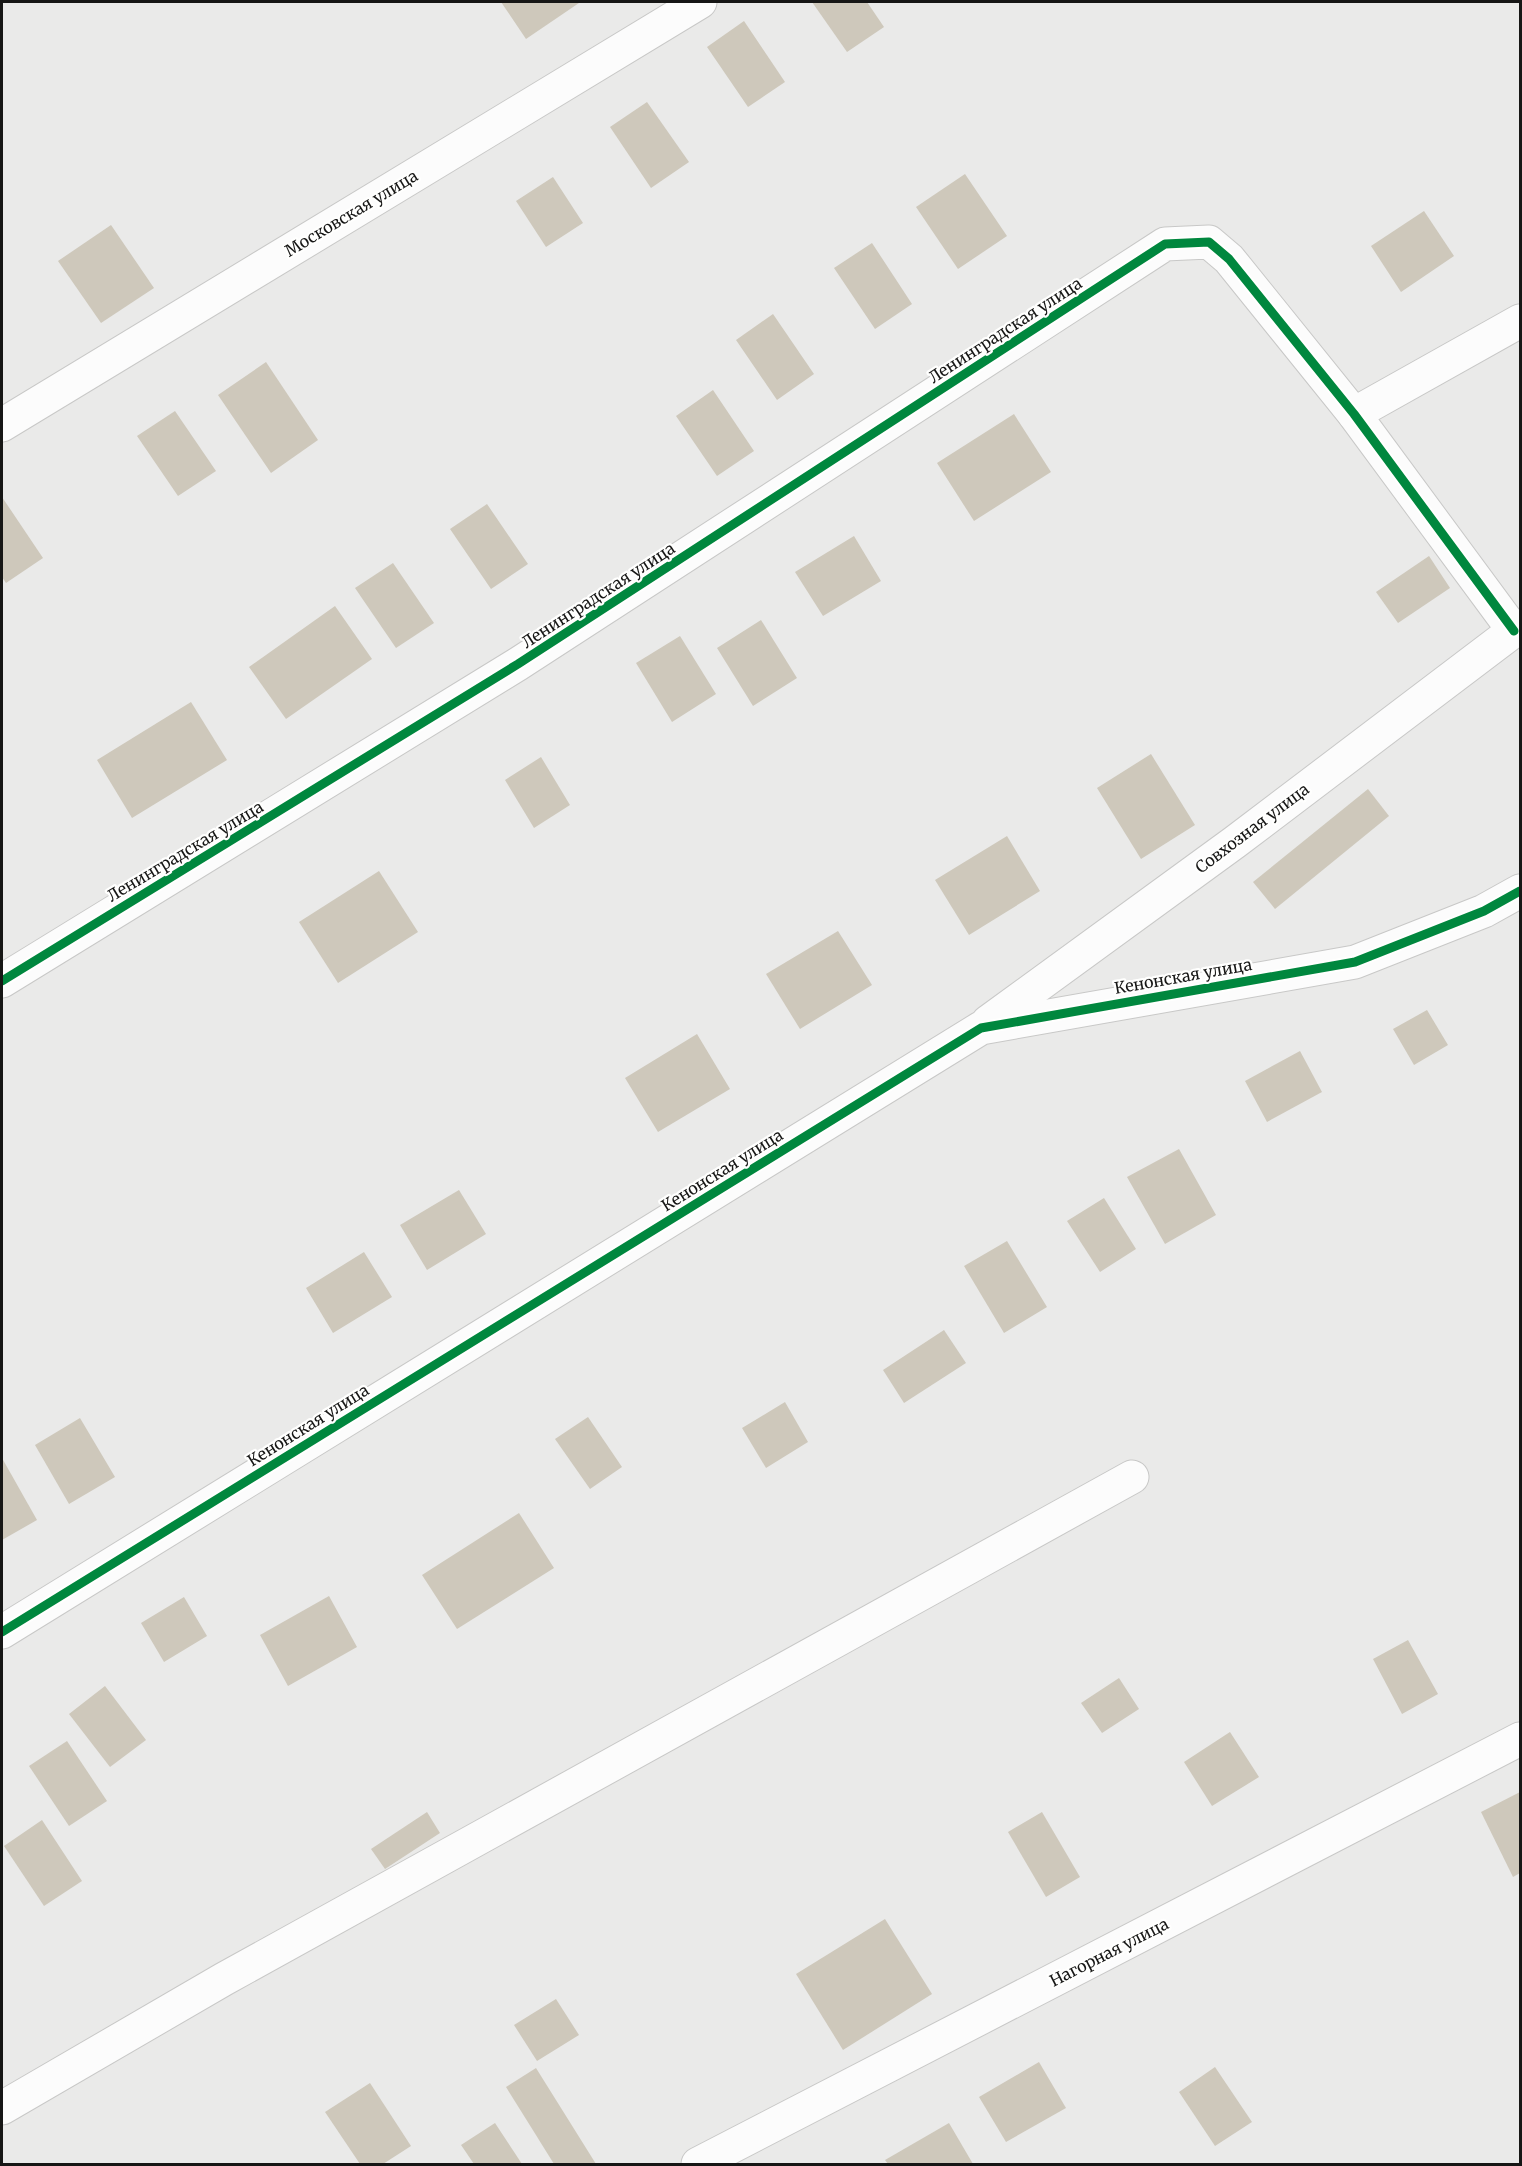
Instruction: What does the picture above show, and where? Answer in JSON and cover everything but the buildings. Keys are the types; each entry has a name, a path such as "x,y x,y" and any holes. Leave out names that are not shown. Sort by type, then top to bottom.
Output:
{"street":[{"name":"Московская улица","path":"2,425 700,2"},
{"name":"Ленинградская улица","path":"2,981 518,664 1165,244 1209,242 1229,259 1354,414"},
{"path":"1517,628 1354,414 1521,321"},
{"name":"Совхозная улица","path":"981,1028 1244,835 1517,628"},
{"name":"Кенонская улица","path":"2,1632 981,1028 1355,962 1484,910 1521,891"},
{"path":"2,2108 234,1973 1132,1477"},
{"name":"Нагорная улица","path":"698,2164 1521,1739"}],"cycle path":[{"path":"2,981 518,664 1165,244 1209,242 1229,259 1354,414 1514,631"},
{"path":"2,1632 981,1028 1355,962 1484,911 1520,891"}]}
